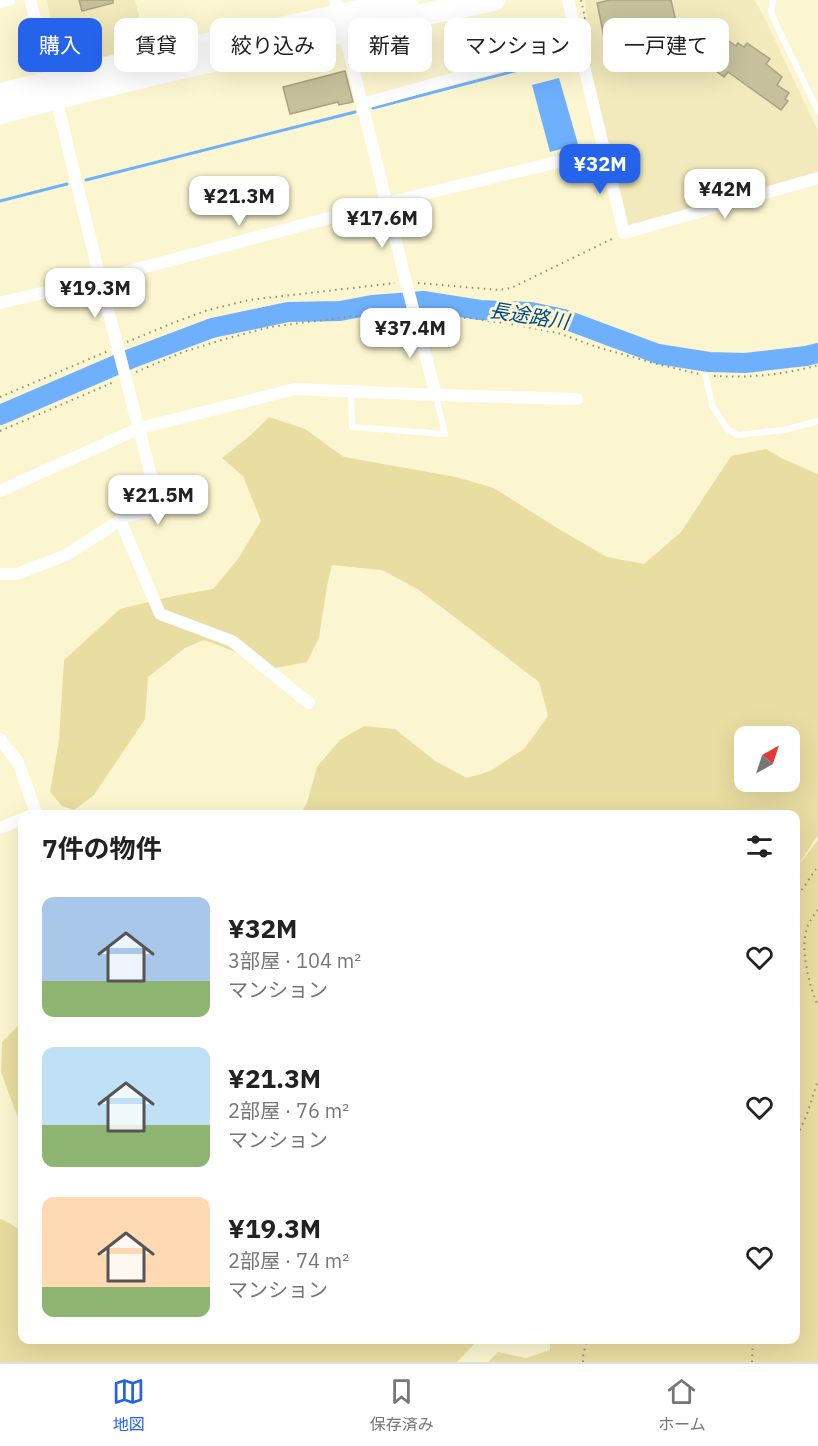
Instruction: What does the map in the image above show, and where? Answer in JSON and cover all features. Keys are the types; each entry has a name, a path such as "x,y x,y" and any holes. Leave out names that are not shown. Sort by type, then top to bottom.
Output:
{"highway":[{"path":"0,113 54,90 339,15 408,0"},
{"path":"339,15 494,0"},
{"path":"0,94 54,90"}],"street":[{"path":"0,2 9,0"},
{"path":"0,574 18,574 66,555 127,516 160,510 30,0"},
{"path":"568,0 572,18"},
{"path":"339,15 435,395"},
{"path":"362,104 477,72"},
{"path":"585,72 624,233 818,178"},
{"path":"0,303 100,279 386,203 604,151"},
{"path":"0,491 140,428 295,389 577,399"},
{"path":"120,520 160,614 232,641 309,703"},
{"path":"0,739 18,762 35,810"},
{"path":"0,828 18,821"}],"lane":[{"path":"773,0 771,12 818,111"},
{"path":"706,376 712,405 727,429 738,435 818,422"},
{"path":"351,391 352,427 445,434 435,395"}],"path":[{"path":"0,397 208,310 249,300 406,284 499,290 511,288 624,233"},
{"path":"0,431 125,375 183,352 270,327 354,316 414,315 470,318 517,325 558,333 597,347 706,376 765,376 818,365"},
{"path":"800,893 818,866"},
{"path":"818,910 809,923 805,942 808,982 818,1006"},
{"path":"800,1130 818,1080"},
{"path":"583,1362 586,1344"},
{"path":"752,1362 753,1344"}],"shaded area":[{"path":"47,0 135,0 140,18 114,18 114,54 102,57 102,18 51,18"},
{"path":"585,0 754,0 818,131 818,175 628,225 591,71 591,18 587,18"},
{"path":"269,417 305,429 344,457 456,477 494,488 607,557 644,564 681,532 731,456 766,449 818,474 818,837 800,863 800,810 303,810 307,803 317,767 340,740 364,726 395,729 435,761 467,778 490,771 524,749 548,716 539,682 419,590 382,570 332,565 319,638 307,662 270,669 236,652 204,640 185,648 148,677 145,719 94,795 74,810 62,806 50,792 59,740 64,660 120,609 213,589 238,559 261,521 243,476 222,458"},
{"path":"818,840 818,1362 488,1362 498,1352 526,1358 550,1350 550,1344 800,1344 800,863"},
{"path":"18,1026 18,1118 1,1072 2,1042"},
{"path":"0,1219 18,1229 18,1344 474,1344 457,1362 0,1362"}],"water":[{"path":"559,78 578,144 550,152 532,85"}],"building":[{"path":"79,0 113,0 113,3 82,11"},
{"path":"610,0 671,0 675,18 603,18 603,32 597,3"},
{"path":"729,41 736,46 738,43 744,47 747,43 770,59 766,64 782,77 777,85 789,93 785,99 788,101 781,110 728,72"},
{"path":"345,71 353,102 339,105 338,102 290,114 283,87"},
{"path":"717,72 728,72 724,77"}],"waterway":[{"path":"373,108 511,72"},
{"path":"86,180 355,112"},
{"path":"0,201 67,184"},
{"name":"長途路川","path":"0,415 130,359 212,328 288,312 340,311 372,305 423,301 480,310 531,312 564,319 658,354 709,362 745,363 818,353"}]}
